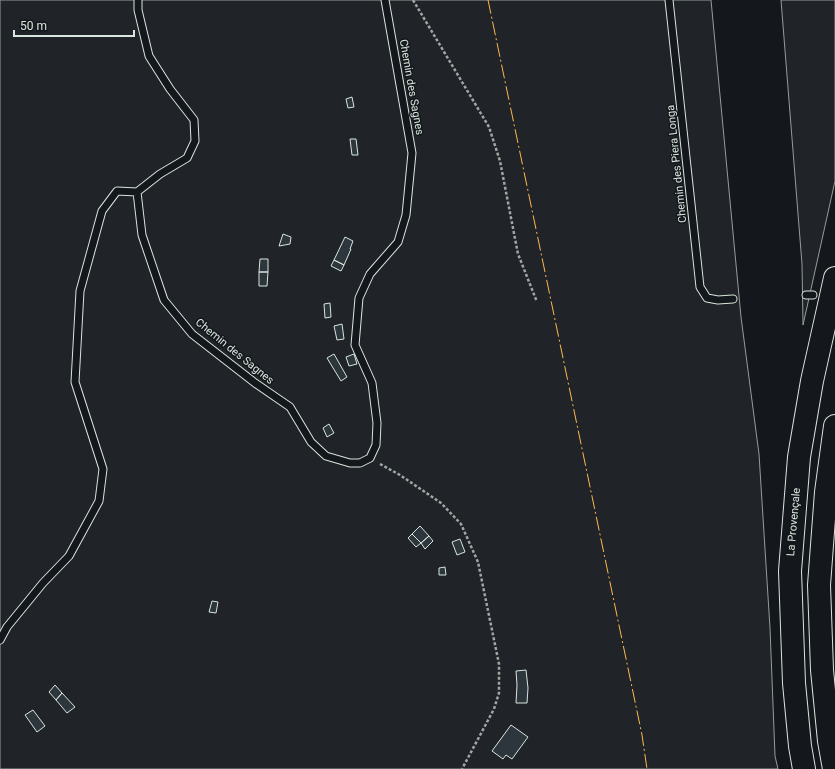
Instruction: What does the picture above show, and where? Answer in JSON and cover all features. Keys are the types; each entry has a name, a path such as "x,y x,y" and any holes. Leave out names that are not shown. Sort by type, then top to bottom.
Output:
{"highway":[{"name":"La Provençale","path":"804,769 800,746 794,683 790,571 799,457 812,381 835,278"},
{"path":"834,769 829,741 822,670 819,585 826,492 835,426"}],"lane":[{"path":"0,640 7,626 43,583 70,556 99,501 103,469 75,382 80,290 102,211 117,191 136,192 160,174 187,158 195,142 194,120 170,89 150,56 138,10 138,0"},
{"name":"Chemin des Sagnes","path":"136,192 142,235 164,300 192,334 255,383 290,407 311,442 326,456 355,463 360,463 370,458 376,445 377,423 372,384 355,345 359,298 370,274 398,242 406,215 412,153 385,0"},
{"name":"Chemin des Piera Longa","path":"669,0 700,287 707,298 718,300 733,299"}],"path":[{"path":"413,0 489,127 500,161 518,254 537,302"},
{"path":"370,458 441,503 461,524 478,562 500,664 499,693 494,709 462,769"}],"shaded area":[{"path":"0,0 711,0 741,317 759,454 770,628 775,756 778,769 0,769"},
{"path":"781,0 835,0 835,181 803,325 802,264"}],"building":[{"path":"352,97 354,107 348,108 346,99"},
{"path":"350,139 356,139 358,155 352,155"},
{"path":"283,234 291,237 290,244 279,246"},
{"path":"345,237 353,241 344,265 334,260"},
{"path":"260,259 268,259 268,272 259,272"},
{"path":"334,260 344,265 341,271 331,266"},
{"path":"259,272 268,272 267,286 259,286"},
{"path":"330,303 331,317 325,318 324,304"},
{"path":"342,324 344,339 337,340 334,326"},
{"path":"334,354 347,377 341,381 327,358"},
{"path":"354,354 357,364 349,366 346,357"},
{"path":"329,424 334,433 327,437 323,428"},
{"path":"420,526 429,536 421,543 412,534"},
{"path":"412,534 421,543 416,547 408,538"},
{"path":"429,536 433,541 425,549 421,543"},
{"path":"460,539 465,552 457,555 452,542"},
{"path":"445,567 446,575 439,575 439,568"},
{"path":"212,601 218,602 216,613 209,612"},
{"path":"526,670 528,688 527,703 516,703 516,671"},
{"path":"55,685 62,693 56,700 49,692"},
{"path":"62,693 75,707 67,713 56,700"},
{"path":"33,710 45,726 37,732 25,715"},
{"path":"511,725 528,737 512,759 506,755 503,759 492,751"}],"power":[{"path":"488,0 642,735 647,769"}]}
